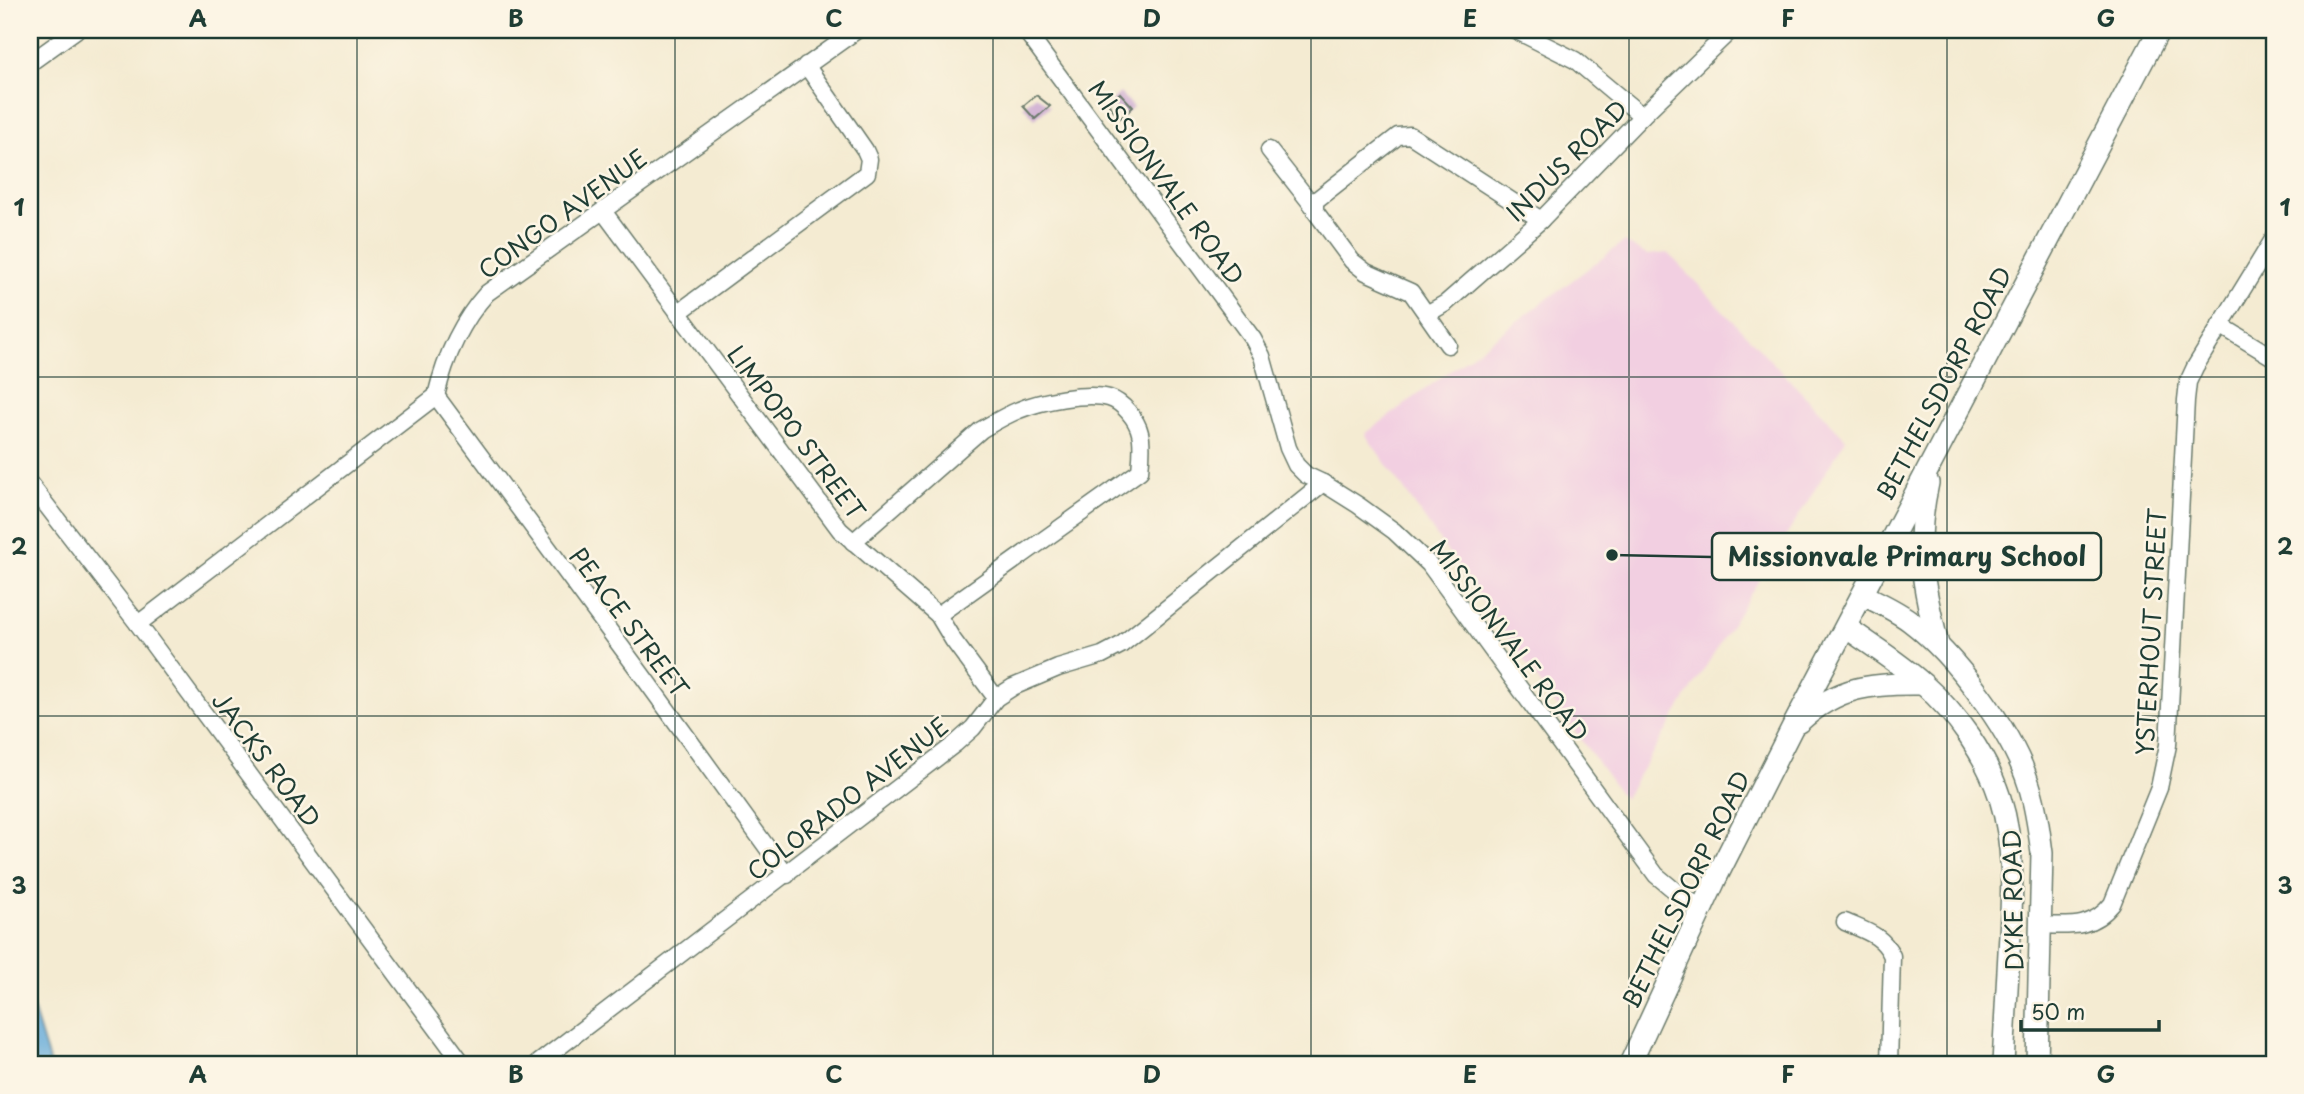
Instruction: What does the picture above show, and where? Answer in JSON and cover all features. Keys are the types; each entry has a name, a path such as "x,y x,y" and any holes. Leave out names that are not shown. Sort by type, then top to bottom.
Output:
{"main road":[{"name":"BETHELSDORP ROAD","path":"1630,1064 1702,908 1792,728 2159,30"},
{"path":"1934,457 1923,506 1920,536 1921,568 1938,645"},
{"name":"DYKE ROAD","path":"1863,595 1889,607 1938,645 1990,710 2015,752 2029,784 2038,819 2042,853 2037,1064"},
{"name":"DYKE ROAD","path":"1846,627 1923,684 1950,711 1969,736 1999,797 2007,828 2012,897 2003,1064"},
{"path":"1792,728 1835,696 1860,687 1889,683 1923,684"}],"street":[{"path":"30,64 76,30"},
{"name":"CONGO AVENUE","path":"436,396 454,340 471,310 487,293 857,30"},
{"name":"MISSIONVALE ROAD","path":"1025,30 1253,339 1262,356 1288,448 1296,466 1306,475 1323,482 1359,505 1394,531 1429,564 1656,875 1680,895 1702,908"},
{"path":"1516,30 1575,60 1642,116"},
{"name":"INDUS ROAD","path":"1427,314 1446,303 1541,220 1642,116 1731,30"},
{"path":"678,313 867,173 869,159 865,150 806,65"},
{"path":"1314,206 1318,197 1404,134 1541,220"},
{"path":"1269,150 1314,206 1338,246 1366,272 1411,292 1448,345"},
{"name":"LIMPOPO STREET","path":"603,211 840,530 938,615 959,649 996,698"},
{"name":"YSTERHOUT STREET","path":"2041,925 2067,926 2087,923 2103,915 2112,904 2159,788 2168,746 2188,382 2274,238"},
{"path":"2220,325 2274,358"},
{"path":"138,624 436,396"},
{"name":"PEACE STREET","path":"436,396 787,875"},
{"path":"853,542 981,430 1001,418 1053,400 1089,397 1109,398 1118,402 1137,425 1140,435 1140,471 938,615"},
{"name":"COLORADO AVENUE","path":"537,1064 955,744 996,698 1031,678 1102,655 1121,645 1323,482"},
{"name":"JACKS ROAD","path":"30,484 138,624 463,1064"},
{"path":"1846,922 1879,939 1887,945 1892,956 1889,1064"}],"shaded area":[{"path":"1624,242 1647,255 1668,253 1846,439 1624,799 1365,434"}],"water":[{"path":"30,999 50,1064 30,1064"}],"building":[{"path":"1120,93 1133,107 1121,118 1108,104"},
{"path":"1036,95 1050,106 1035,119 1023,106"}],"place":[{"name":"Missionvale Primary School","path":"1612,555"}]}
